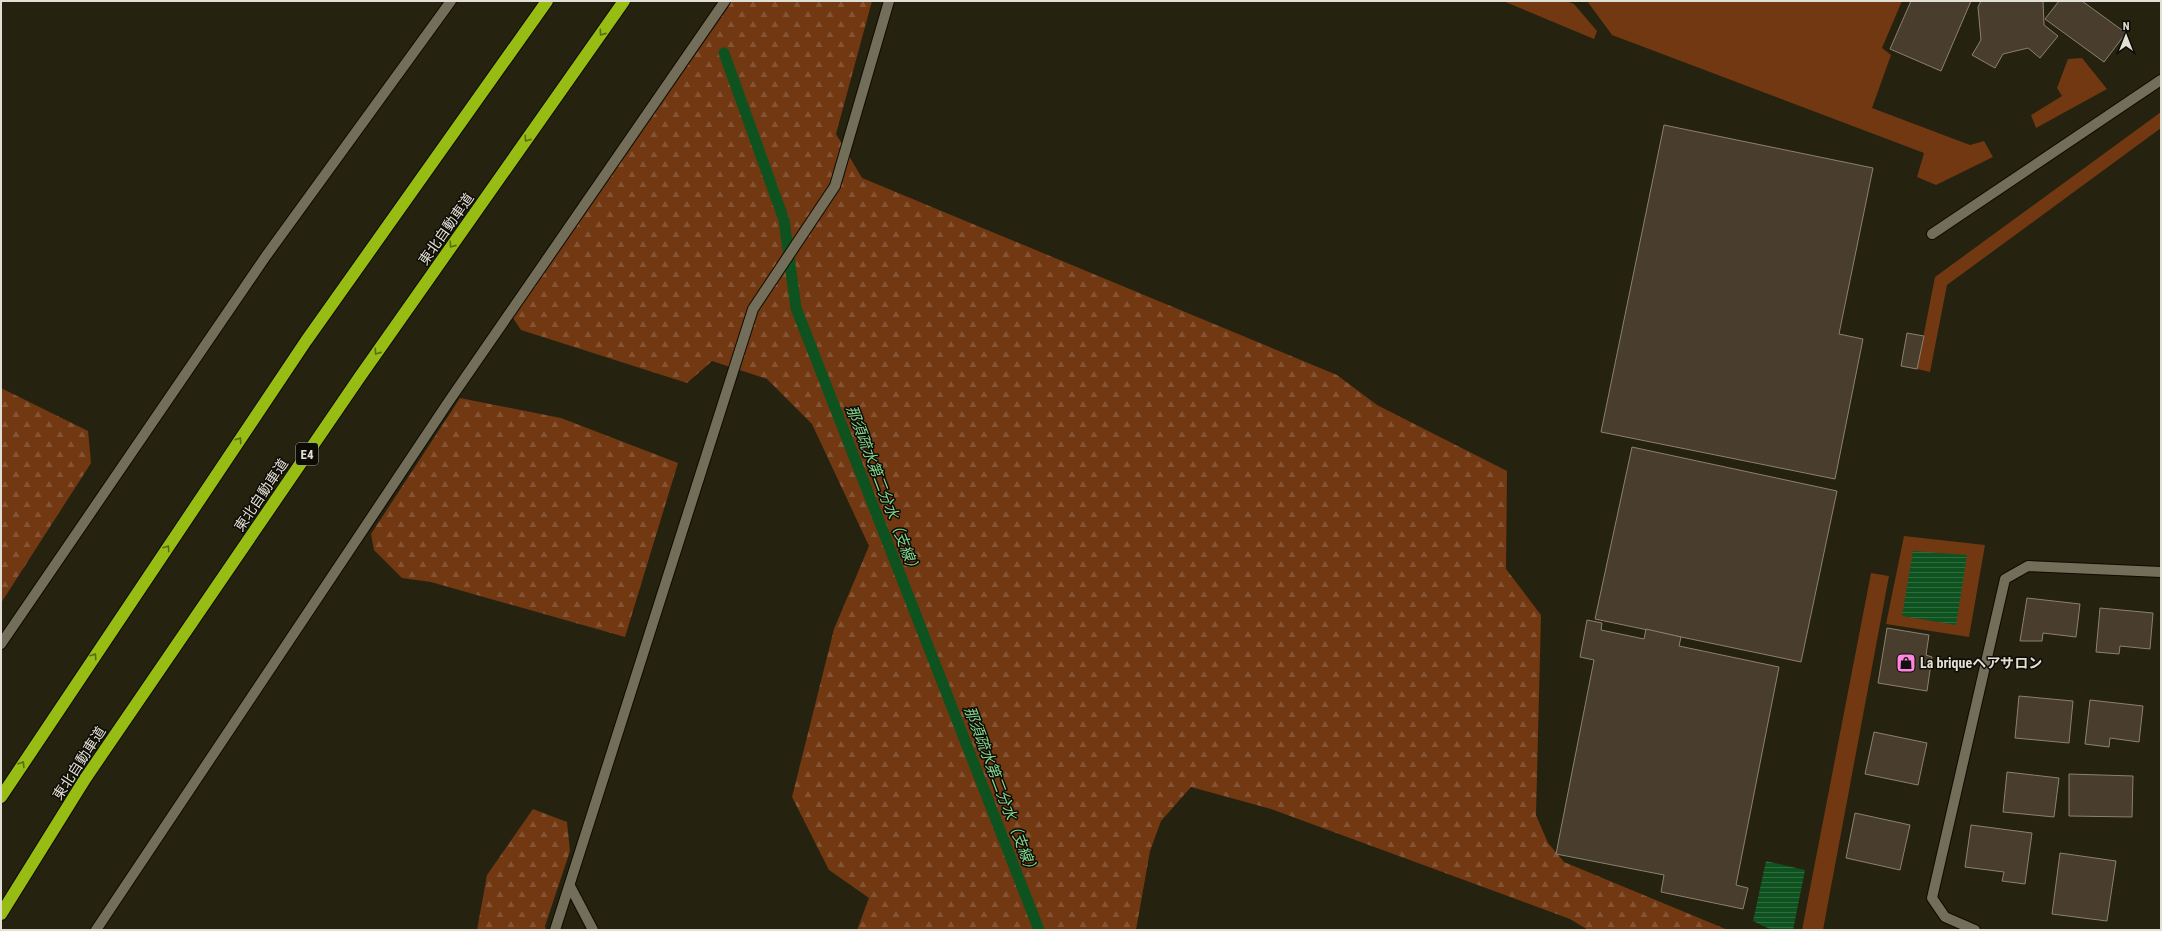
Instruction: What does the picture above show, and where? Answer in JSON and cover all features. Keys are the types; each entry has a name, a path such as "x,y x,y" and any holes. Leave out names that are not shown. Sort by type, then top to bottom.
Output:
{"highway":[{"path":"1,797 306,341 547,1"},
{"name":"東北自動車道","path":"1,914 85,779 350,391 624,1"}],"street":[{"path":"1,644 266,256 451,1"},
{"path":"96,930 444,408 726,1"},
{"path":"555,930 754,309 836,186 889,1"},
{"path":"1932,234 2161,80"},
{"path":"1975,930 1945,917 1932,898 2005,579 2028,566 2161,572"},
{"path":"570,886 594,930"}],"green space":[{"path":"726,1 872,1 836,134 862,178 1337,375 1377,405 1507,471 1506,569 1541,615 1536,815 1548,843 1564,862 1728,930 1588,930 1570,919 1271,809 1191,787 1161,821 1150,851 1136,930 857,930 869,898 829,870 792,797 834,629 869,546 812,424 767,379 712,361 687,383 521,330 511,315"},
{"path":"1503,1 1567,1 1574,4 1597,31 1594,39"},
{"path":"1587,1 1902,1 1882,48 1891,55 1872,108 1970,145 1984,141 1993,157 1936,185 1917,177 1924,153 1612,35"},
{"path":"2082,58 2107,89 2036,128 2031,115 2062,96 2057,88 2068,59"},
{"path":"2161,112 2161,128 1947,285 1930,372 1917,369 1935,277"},
{"path":"1,388 88,431 91,463 1,603"},
{"path":"460,398 561,418 678,463 625,637 431,582 402,578 374,550 371,534"},
{"path":"1904,536 1985,545 1969,637 1886,624"},
{"path":"1871,573 1889,576 1823,930 1802,930"},
{"path":"533,809 567,822 570,851 545,926 546,930 477,930 487,875"}],"shaded area":[{"path":"1913,551 1967,555 1956,625 1902,616"},
{"path":"1766,861 1805,870 1793,930 1772,930 1753,921"}],"building":[{"path":"1911,1 1971,1 1941,71 1890,49"},
{"path":"1981,1 2043,1 2044,25 2058,36 2040,58 2028,48 2003,54 1995,68 1972,55 1981,40 1978,7"},
{"path":"2059,1 2082,1 2126,33 2104,62 2045,19"},
{"path":"1664,125 1873,168 1839,334 1863,339 1835,479 1601,432"},
{"path":"1907,333 1924,336 1917,369 1901,366"},
{"path":"1632,447 1837,491 1801,662 1595,619"},
{"path":"2027,598 2080,604 2076,637 2043,633 2042,641 2020,641"},
{"path":"2100,608 2153,613 2150,649 2120,646 2119,654 2096,652"},
{"path":"1587,620 1602,623 1601,630 1644,639 1646,629 1681,637 1679,646 1779,667 1736,885 1748,888 1743,909 1661,892 1664,875 1556,854 1594,660 1580,657"},
{"path":"1887,628 1929,635 1926,655 1932,657 1927,691 1878,683"},
{"path":"2019,696 2073,701 2069,743 2015,738"},
{"path":"2090,700 2143,706 2139,742 2110,738 2109,747 2085,744"},
{"path":"1874,732 1927,743 1918,785 1865,774"},
{"path":"2007,772 2059,778 2054,817 2003,812"},
{"path":"2069,774 2133,776 2132,817 2069,816"},
{"path":"1855,813 1910,825 1900,870 1846,858"},
{"path":"1971,825 2032,833 2025,884 2002,881 2004,872 1965,867"},
{"path":"2060,853 2116,861 2107,921 2052,914"}],"waterway":[{"name":"那須疏水第二分水（支線）","path":"724,53 784,220 796,308 1039,930"}],"place":[{"name":"La briqueヘアサロン","path":"1906,663"}]}
